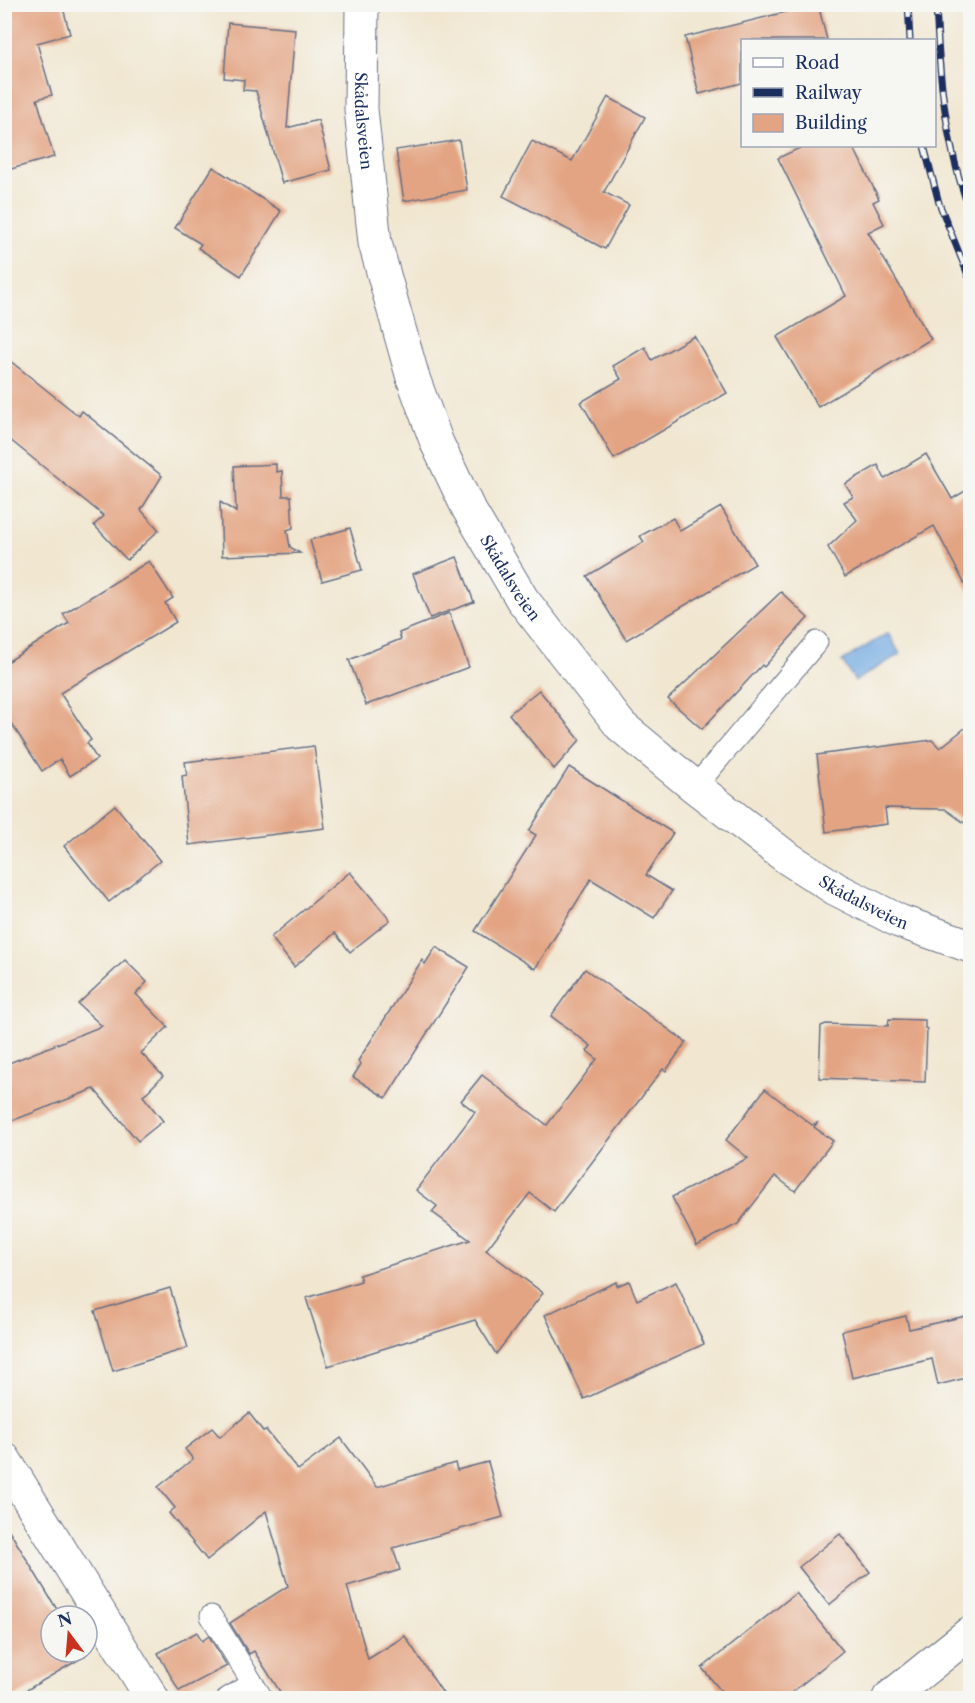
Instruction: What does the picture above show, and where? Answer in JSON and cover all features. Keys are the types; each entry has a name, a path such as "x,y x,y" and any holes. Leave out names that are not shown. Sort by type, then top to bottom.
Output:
{"street":[{"name":"Skådalsveien","path":"362,4 361,109 375,243 413,378 437,443 468,508 522,599 621,726 695,787 786,857 836,889 899,921 970,946"},
{"path":"4,1459 152,1698"},
{"path":"889,1698 970,1633"}],"lane":[{"path":"695,787 817,642"},
{"path":"211,1616 257,1691 228,1698"}],"water":[{"path":"888,633 900,654 855,681 842,661"}],"building":[{"path":"5,4 62,4 70,34 37,43 52,95 37,99 54,157 4,171 4,20 10,19"},
{"path":"818,4 827,39 741,39 741,83 699,94 685,37"},
{"path":"228,23 295,29 287,128 318,120 331,170 282,183 256,91 243,90 244,80 224,78"},
{"path":"608,97 645,117 604,192 629,205 605,249 503,196 532,141 572,161"},
{"path":"459,140 467,190 404,201 396,150"},
{"path":"802,147 853,147 879,199 873,202 884,224 868,232 931,339 818,407 777,337 846,296 778,158"},
{"path":"213,167 281,211 241,276 198,248 201,244 175,228"},
{"path":"694,336 727,393 614,459 581,402 621,379 613,366 645,347 652,360"},
{"path":"4,356 79,416 82,411 162,476 141,510 159,530 127,560 94,525 104,516 4,435"},
{"path":"926,454 952,499 970,488 970,594 934,526 845,577 828,547 857,520 844,502 853,497 845,484 878,465 885,479"},
{"path":"276,464 276,472 282,471 283,496 291,496 293,528 287,530 290,547 300,553 222,556 220,502 236,512 234,466"},
{"path":"721,507 755,564 626,640 587,576 644,542 640,536 673,518 680,531"},
{"path":"350,528 362,570 322,581 310,540"},
{"path":"457,557 474,602 430,618 413,574"},
{"path":"149,561 173,598 165,603 176,622 60,693 91,740 87,743 97,759 70,776 60,759 42,771 4,712 4,664 69,623 63,614"},
{"path":"781,592 808,618 764,667 762,665 702,729 668,699"},
{"path":"449,613 469,667 366,705 349,660 401,639 399,633"},
{"path":"539,690 580,740 554,769 509,714"},
{"path":"970,724 970,827 945,809 885,808 887,824 826,832 817,755 932,740 940,748"},
{"path":"314,746 325,828 189,845 182,776 187,775 185,762"},
{"path":"569,767 673,833 646,875 672,891 654,918 591,879 535,969 475,931 536,835 529,831"},
{"path":"115,805 160,861 109,902 64,846"},
{"path":"350,872 390,920 350,952 335,933 294,967 271,937"},
{"path":"436,947 469,967 386,1098 353,1077 361,1064 358,1061 422,960 425,964"},
{"path":"125,960 147,982 136,994 168,1027 141,1053 163,1076 143,1096 163,1121 138,1141 94,1089 4,1124 4,1065 102,1026 78,1004"},
{"path":"585,969 686,1042 666,1071 663,1069 554,1212 530,1193 486,1250 543,1293 496,1354 475,1320 328,1366 306,1298 361,1281 359,1275 470,1240 432,1212 437,1206 416,1190 475,1112 461,1101 482,1075 547,1125 597,1059 587,1051 591,1046 551,1016"},
{"path":"889,1019 925,1020 927,1029 925,1082 819,1078 821,1026 826,1024 888,1026"},
{"path":"765,1089 812,1125 817,1123 814,1127 833,1141 795,1191 775,1176 738,1224 697,1245 672,1197 748,1158 726,1140"},
{"path":"629,1281 637,1300 676,1282 704,1344 584,1399 545,1315 616,1282 617,1286"},
{"path":"170,1288 188,1348 113,1371 95,1311"},
{"path":"970,1315 970,1377 938,1385 932,1359 852,1378 842,1331 906,1316 909,1329"},
{"path":"249,1413 263,1431 266,1430 298,1470 341,1438 377,1487 455,1463 457,1470 488,1462 503,1517 393,1548 400,1570 347,1586 368,1659 405,1636 446,1698 284,1698 254,1651 249,1654 230,1623 288,1586 266,1511 207,1560 169,1513 175,1508 158,1487 193,1459 185,1449 212,1428 220,1437"},
{"path":"4,1522 54,1604 39,1604 39,1664 71,1664 13,1698 4,1698"},
{"path":"840,1534 870,1572 829,1605 799,1567"},
{"path":"796,1593 843,1651 785,1698 727,1698 702,1668"},
{"path":"197,1632 202,1641 209,1636 227,1666 179,1691 158,1653"}],"railway":[{"path":"908,4 910,39"},
{"path":"936,4 939,57 949,135 961,186 970,211"},
{"path":"924,147 939,203 970,280"}]}
